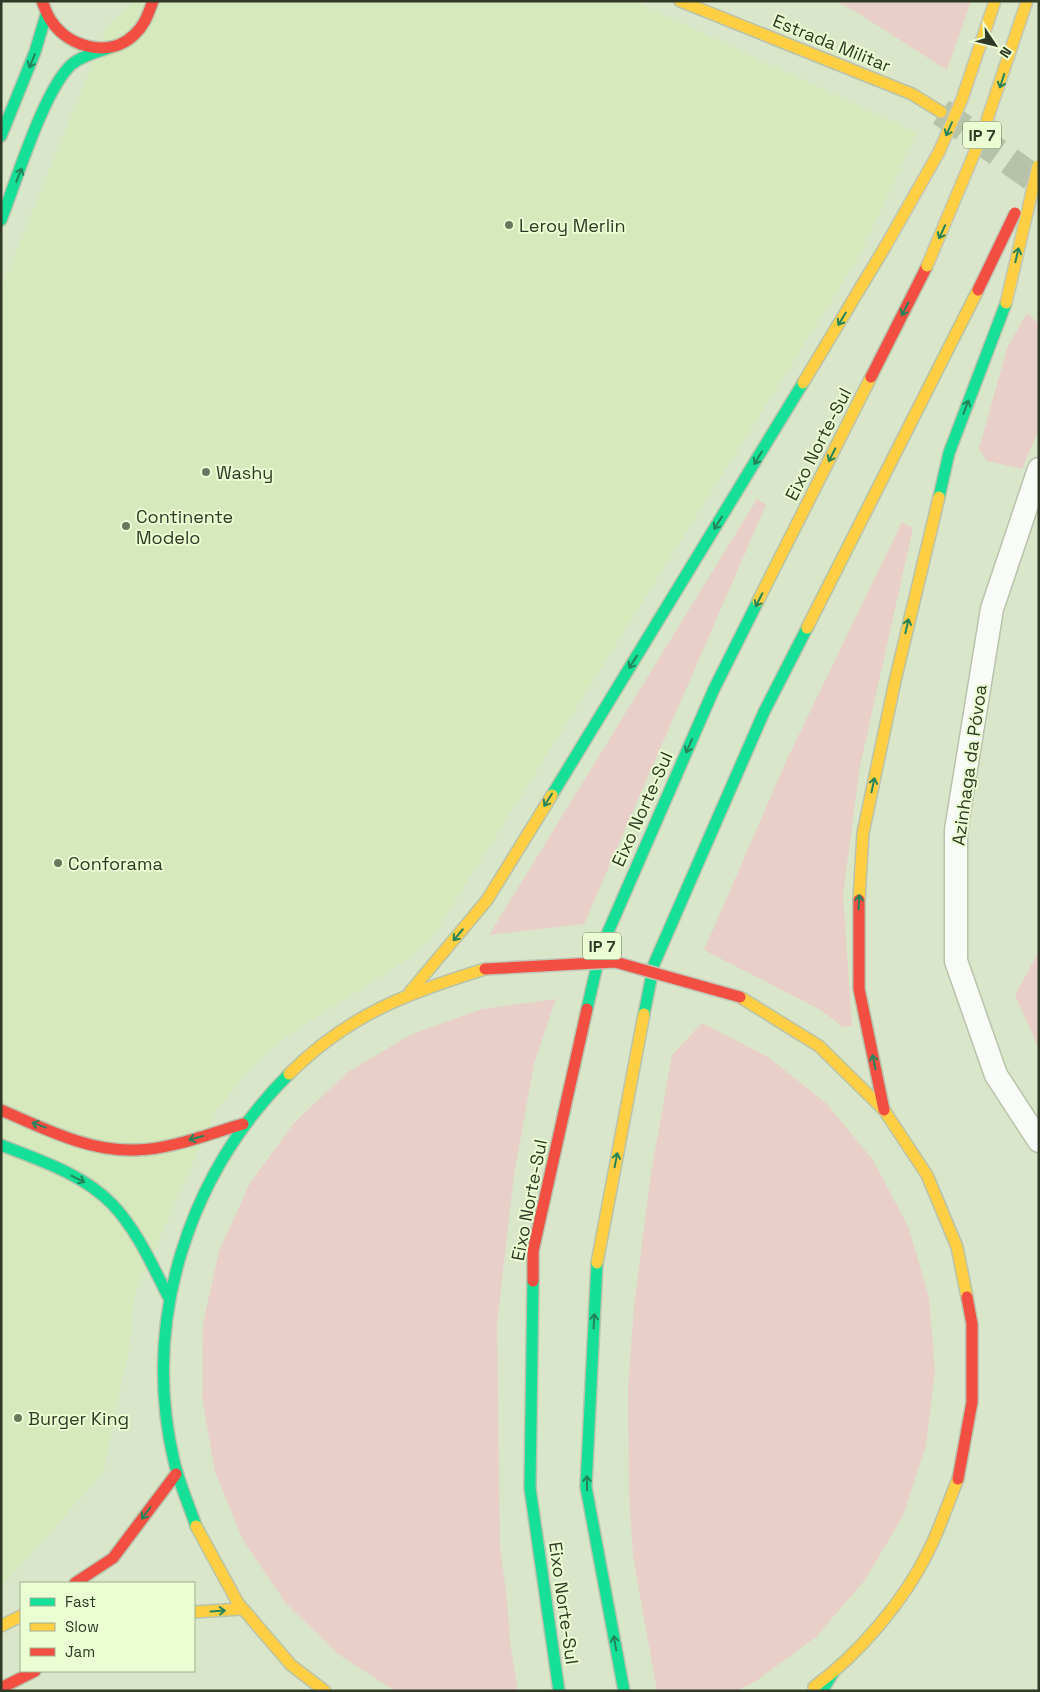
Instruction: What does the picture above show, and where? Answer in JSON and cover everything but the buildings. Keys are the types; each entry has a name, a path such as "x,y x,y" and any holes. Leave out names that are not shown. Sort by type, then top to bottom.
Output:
{"main road":[{"path":"42,1 46,14 54,28 73,42 95,49 111,47"},
{"path":"147,18 152,1"},
{"path":"1,220 56,84 63,74 83,57 125,41 138,32 158,1"},
{"name":"Estrada Militar","path":"680,1 912,94 941,112"},
{"path":"410,992 487,900 744,482 885,247 939,152 955,117 982,44 995,1"},
{"name":"Eixo Norte-Sul","path":"559,1691 530,1488 533,1251 601,948 714,689 927,266 969,168 1001,84 1027,1"},
{"path":"1,136 35,52 46,14"},
{"path":"624,1691 586,1487 597,1262 654,964 764,712 978,290 1038,165"},
{"path":"884,1110 859,989 857,923 863,833 895,681 949,453 1006,302 1038,165"},
{"path":"325,1691 292,1666 241,1609 202,1545 176,1474 162,1386 168,1296 184,1235 209,1177 243,1124 291,1070 347,1026 410,992 485,968 615,962 740,997 819,1046 884,1110 927,1176 957,1247 972,1324 972,1402 958,1479 929,1551 887,1617 833,1673 808,1691"},
{"path":"1,1110 96,1146 122,1150 157,1148 243,1124"},
{"path":"1,1145 84,1182 112,1204 140,1245 168,1296"},
{"path":"77,1582 113,1558 176,1474"},
{"path":"195,1612 241,1609"},
{"path":"1,1626 20,1616"},
{"path":"1,1688 34,1672"},
{"path":"822,1691 833,1673"}],"street":[{"name":"Azinhaga da Póvoa","path":"1039,469 992,609 956,830 956,961 996,1075 1039,1141"}],"shaded area":[{"path":"134,1 634,1 917,133 858,258 438,928 427,942 409,958 284,1038 255,1063 217,1109 134,1295 130,1343 103,1473 1,1587 1,289 108,26"},
{"path":"835,1 971,1 947,70 853,10"},
{"path":"1027,313 1039,324 1039,428 1022,469 987,461 979,449 1007,348"},
{"path":"757,499 766,505 584,924 489,935"},
{"path":"902,522 913,528 860,766 843,895 852,1026 843,1027 819,1009 704,950 788,757"},
{"path":"1039,951 1039,1049 1015,995"},
{"path":"556,999 534,1064 514,1175 497,1323 500,1547 507,1599 510,1642 518,1691 395,1691 338,1654 285,1602 243,1540 215,1472 202,1398 203,1324 219,1251 250,1183 294,1123 348,1072 412,1034 482,1009"},
{"path":"702,1023 768,1057 826,1103 873,1160 908,1226 929,1297 935,1371 926,1445 903,1516 865,1580 816,1637 756,1681 736,1691 657,1691 633,1557 629,1494 628,1387 634,1307 651,1173 672,1055"}],"tunnel":[{"path":"941,112 1039,182"}],"traffic: fast":[{"path":"1,136 35,52 46,15"},
{"path":"1,220 41,114 62,76 76,61 111,47"},
{"path":"939,497 949,453 1006,303"},
{"path":"552,795 803,383"},
{"path":"587,1009 601,948 714,689 758,601"},
{"path":"644,1014 654,964 764,712 807,628"},
{"path":"196,1526 176,1469 165,1408 164,1356 169,1304 181,1253 200,1204 224,1157 254,1114 289,1074"},
{"path":"1,1145 60,1169 88,1184 100,1193 112,1204 129,1225 168,1296"},
{"path":"597,1263 586,1487 624,1691"},
{"path":"533,1281 530,1488 559,1691"},
{"path":"822,1691 833,1673"}],"traffic: slow":[{"path":"680,1 912,94 941,112"},
{"path":"885,247 939,152 962,99 995,1"},
{"path":"927,266 982,135 1027,1"},
{"path":"1006,303 1038,166"},
{"path":"803,383 885,247"},
{"path":"807,628 978,290"},
{"path":"758,601 871,377"},
{"path":"859,900 863,833 895,681 939,497"},
{"path":"410,992 487,900 552,795"},
{"path":"289,1074 334,1036 380,1008 430,987 485,969"},
{"path":"740,997 819,1046 884,1110 927,1175 957,1247 967,1297"},
{"path":"597,1263 644,1014"},
{"path":"814,1687 848,1659 894,1607 919,1569 933,1542 958,1479"},
{"path":"196,1526 238,1603 291,1665 325,1691"},
{"path":"195,1612 241,1609"},
{"path":"1,1626 20,1616"}],"traffic: jam":[{"path":"42,1 47,15 60,31 80,44 102,48 124,42 134,35 144,23 153,1"},
{"path":"978,290 1015,213"},
{"path":"871,377 927,266"},
{"path":"859,900 859,989 884,1110"},
{"path":"485,969 615,962 740,997"},
{"path":"533,1281 533,1251 587,1009"},
{"path":"1,1110 67,1138 118,1150 163,1147 243,1124"},
{"path":"958,1479 972,1402 972,1324 967,1297"},
{"path":"77,1582 113,1558 176,1474"},
{"path":"1,1688 33,1672"}],"place":[{"name":"Leroy Merlin","path":"509,225"},
{"name":"Washy","path":"206,472"},
{"name":"Continente Modelo","path":"126,526"},
{"name":"Conforama","path":"58,863"},
{"name":"Burger King","path":"18,1418"}]}
